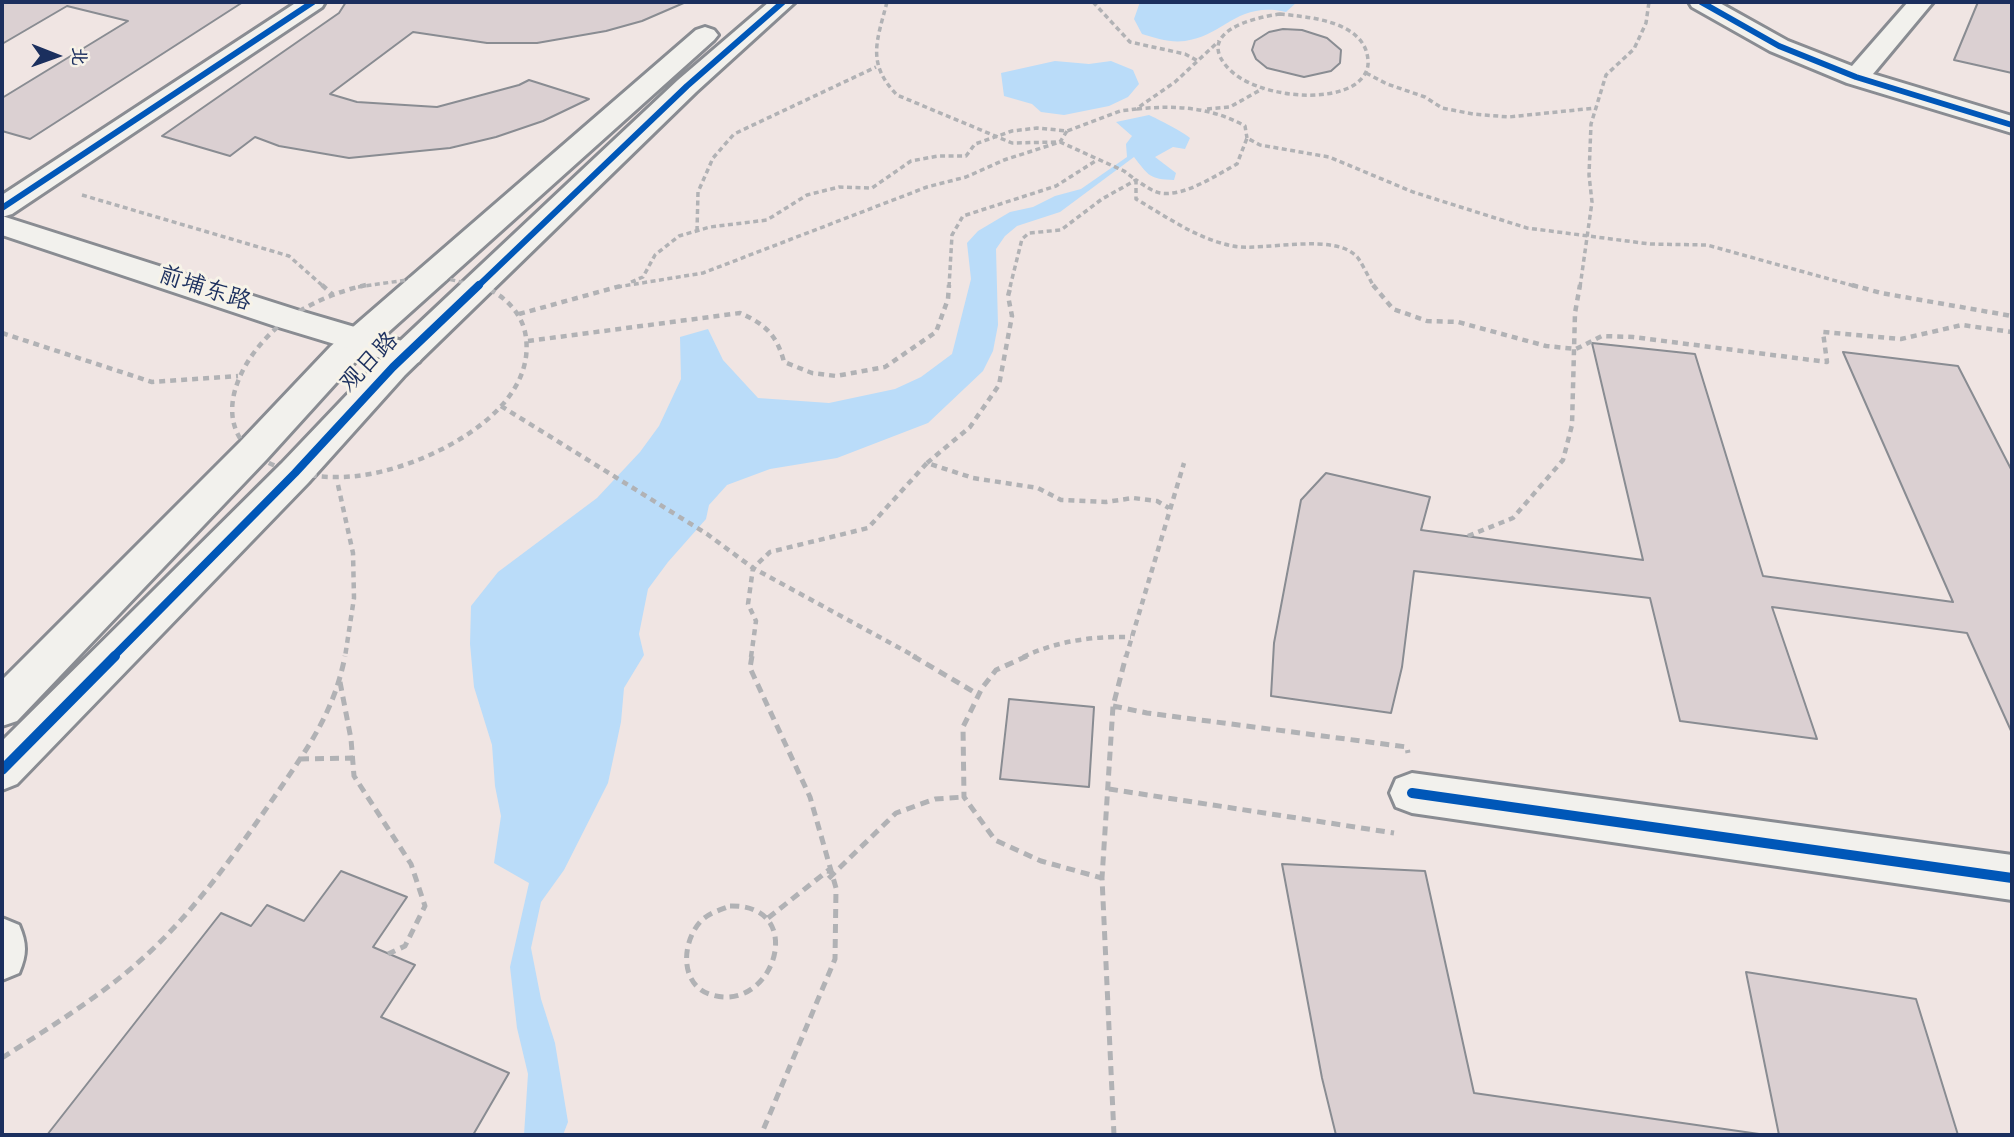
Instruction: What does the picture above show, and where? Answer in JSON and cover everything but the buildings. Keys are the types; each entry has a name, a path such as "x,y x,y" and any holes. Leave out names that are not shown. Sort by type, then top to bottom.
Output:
{"street":[{"path":"2,208 313,2"},
{"name":"观日路","path":"2,708 351,347 743,2"},
{"name":"观日路","path":"2,769 295,473 400,361 687,86 783,2"},
{"path":"1701,2 1779,46 1856,77 2012,125"},
{"path":"1856,77 1921,2"},
{"name":"前埔东路","path":"2,225 351,347 400,361"},
{"name":"前埔东路","path":"2,249 268,334 351,347"},
{"path":"1412,793 2012,878"},
{"path":"2,942 2,956"}],"path":[{"path":"519,314 643,277 656,255 679,236 767,220 807,195 839,187 872,188 911,161 938,156 965,156 975,144 997,137 1012,131 1037,128 1067,131 1120,111 1174,106 1229,116 1244,126 1247,138 1237,164 1202,180 1190,189 1161,193 1060,142 1012,143 997,137 897,94 882,81 876,68 877,48 887,2"},
{"path":"1093,2 1130,42 1185,54 1198,61"},
{"path":"1468,536 1513,518 1563,460 1572,425 1575,313 1592,202 1589,175 1591,124 1606,75 1634,49 1646,23 1649,2"},
{"path":"1136,109 1175,82 1219,41 1225,32 1241,22 1264,16 1311,17 1348,31 1362,43 1369,56 1366,73 1353,85 1323,94 1296,95 1262,89 1240,79 1224,67 1218,52 1219,41"},
{"path":"697,231 698,192 713,158 734,134 876,68"},
{"path":"1366,73 1387,84 1425,97 1442,108 1473,114 1509,117 1595,108"},
{"path":"1199,110 1230,107 1262,89"},
{"path":"623,285 704,273 927,187 966,177 1004,160 1060,142 1067,131"},
{"path":"1247,138 1260,145 1329,158 1413,192 1527,228 1650,244 1707,245 1881,293 2011,317"},
{"path":"528,341 740,313 767,326 779,341 784,362 812,373 836,376 885,368 936,332 948,299 952,235 963,216 1056,186 1097,160"},
{"path":"1136,180 1136,199 1198,235 1234,246 1326,245 1344,248 1357,257 1375,289 1393,309 1427,321 1458,322 1546,345 1576,349 1602,336 1623,336 1827,362 1823,332 1901,339 1962,325 2012,332"},
{"path":"761,1135 835,959 836,888 810,797 750,668 756,621 748,604 753,568 770,552 868,528 927,463 970,427 999,385 1012,316 1008,296 1022,239 1029,233 1047,234 1069,228 1095,203 1136,180"},
{"path":"40,183 289,256 333,296"},
{"path":"2,333 152,382 239,376"},
{"path":"501,406 613,473 707,534 753,568 885,639 979,695"},
{"path":"927,463 973,478 1038,488 1061,500 1106,502 1133,498 1157,501 1169,508"},
{"path":"1114,1135 1102,878 1113,706 1184,463"},
{"path":"2,1058 79,1009 156,946 229,863 320,730 340,682 349,638 353,553 337,477"},
{"path":"1102,878 1041,861 995,840 964,797 963,727 979,695 996,670 1049,645 1105,636 1131,637"},
{"path":"340,682 355,776 411,864 425,906 405,946 388,954"},
{"path":"1109,789 1414,836 1407,747 1161,715 1113,706"},
{"path":"300,759 353,758"},
{"path":"830,869 828,879 895,813 935,799 964,797"},
{"path":"768,918 830,869"},
{"path":"730,906 752,907 768,918 775,931 777,952 768,974 760,983 746,993 718,998 696,987 687,971 686,951 691,934 702,920 730,906"}],"shaded area":[{"path":"2,2 2012,2 2012,1135 2,1135"}],"water":[{"path":"1140,2 1297,2 1286,12 1255,11 1199,38 1179,41 1142,34 1134,19"},
{"path":"1055,61 1089,64 1111,61 1133,70 1139,84 1128,97 1109,106 1064,115 1041,112 1032,104 1004,96 1001,73"},
{"path":"1149,115 1190,138 1185,149 1173,147 1155,157 1176,173 1174,180 1150,175 1134,157 1060,212 1017,226 1005,236 996,249 998,325 993,351 983,371 928,423 837,458 770,469 727,485 709,505 706,519 648,589 639,634 644,655 624,688 621,722 608,783 564,870 541,902 531,948 541,999 555,1043 568,1122 563,1135 524,1135 528,1074 517,1028 510,967 529,883 494,863 501,816 495,786 492,745 474,687 470,644 471,606 498,572 597,498 640,452 659,426 681,379 680,337 708,329 723,360 758,398 829,403 895,389 921,377 952,354 971,279 967,243 978,231 1010,212 1033,207 1055,196 1081,189 1127,157 1126,144 1132,136 1116,122"}],"cycle path":[{"path":"2,208 313,2"},
{"path":"2,770 295,473 393,367 687,86 783,2"},
{"path":"1701,2 1779,46 1856,77 2012,125"},
{"path":"1412,793 2012,878"}]}
